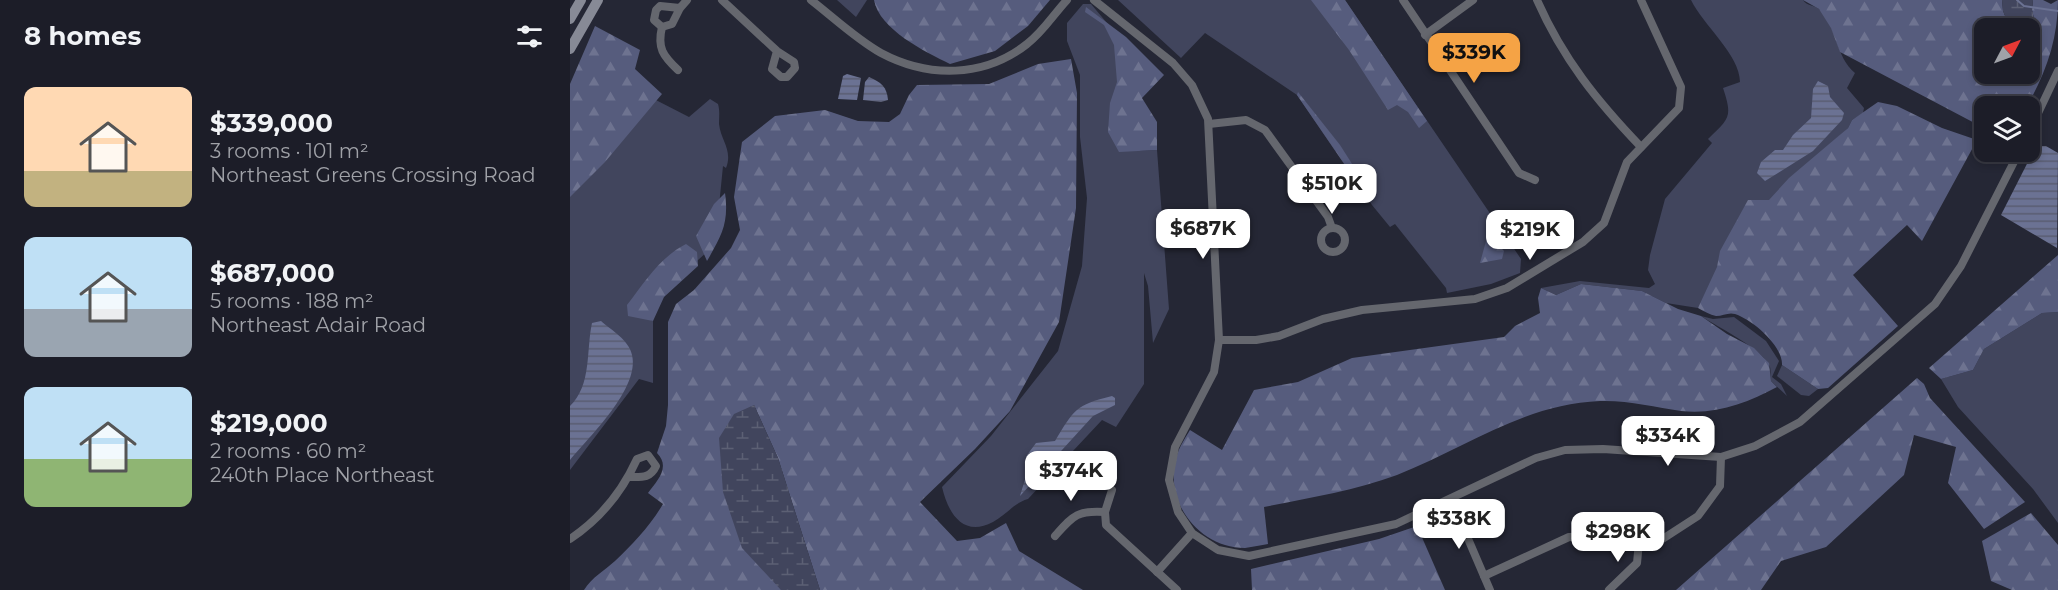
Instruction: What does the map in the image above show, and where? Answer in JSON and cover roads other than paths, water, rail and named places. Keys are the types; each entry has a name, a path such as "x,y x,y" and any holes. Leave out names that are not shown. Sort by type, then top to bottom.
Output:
{"street":[{"path":"570,19 581,0"},
{"path":"570,49 598,0"},
{"path":"662,27 672,24 687,0"},
{"path":"722,0 777,51"},
{"path":"811,0 879,52 909,66 954,72 993,64 1010,56 1039,34 1067,0"},
{"path":"817,0 837,20"},
{"path":"1094,0 1173,63 1192,85 1209,124 1219,340 1214,372 1175,447 1169,480 1178,512 1192,533 1218,550 1249,556 1396,524 1536,458 1565,450 1603,449 1721,457 1755,446 1800,422 1935,304 1961,266 2014,162"},
{"path":"1403,0 1519,173 1535,180"},
{"path":"1537,0 1566,57 1600,102 1641,147"},
{"path":"1219,340 1256,340 1279,336 1323,319 1362,310 1475,299 1507,288 1583,242 1604,223 1614,202 1619,177 1627,162 1679,108 1681,87 1641,0"},
{"path":"1425,35 1470,1"},
{"path":"662,27 654,20 656,10 666,5 680,8"},
{"path":"662,27 658,44 662,54 678,70"},
{"path":"2040,109 2058,71"},
{"path":"1209,124 1246,120 1265,130 1328,217 1332,228"},
{"path":"1484,576 1569,537 1610,535 1639,542 1661,540 1698,516 1720,486 1721,457"},
{"path":"570,539 585,529 608,507 628,477"},
{"path":"1112,490 1104,512 1106,525 1177,590"},
{"path":"1451,499 1490,590"},
{"path":"1055,536 1075,514 1086,510 1104,512"},
{"path":"1157,572 1192,533"},
{"path":"1609,590 1638,563 1639,542"}],"waterway":[{"path":"2017,0 2024,6 2058,11"}]}
